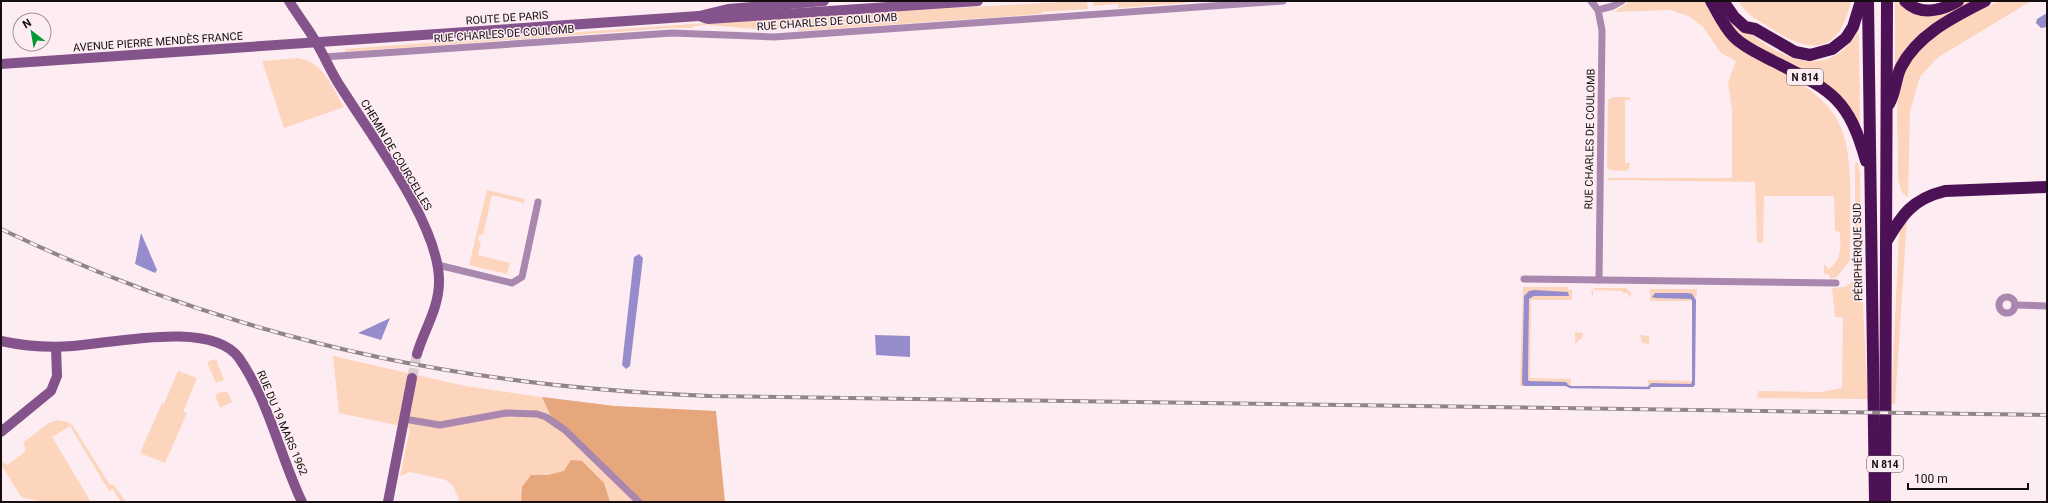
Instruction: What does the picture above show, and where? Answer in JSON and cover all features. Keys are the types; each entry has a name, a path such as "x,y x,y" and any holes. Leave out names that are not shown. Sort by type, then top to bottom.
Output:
{"highway":[{"name":"N 814","path":"1711,1 1727,28 1736,39 1762,55 1819,84 1837,100 1847,112 1856,129 1870,177"},
{"name":"N 814","path":"1723,1 1739,22 1748,28 1755,29 1795,52 1806,55 1818,54 1832,49 1846,38 1853,27 1861,1"},
{"name":"N 814","path":"1733,1 1739,13 1752,23 1755,29"},
{"name":"PÉRIPHÉRIQUE SUD","path":"1868,1 1875,502"},
{"name":"N 814","path":"1885,502 1887,1"},
{"path":"1905,1 1915,9 1925,12 1944,8 1958,1"},
{"name":"N 814","path":"1887,107 1894,95 1901,67 1914,49 1933,31 1985,1"},
{"path":"1886,244 1903,214 1921,199 1930,194 1945,191 2047,188"}],"main road":[{"name":"CHEMIN DE COURCELLES","path":"289,1 418,212 429,238 438,265 439,283 436,301 417,354"},
{"name":"ROUTE DE PARIS","path":"316,43 699,16 728,8 764,4 824,1"},
{"name":"ROUTE DE PARIS","path":"699,16 708,19 978,1"},
{"name":"AVENUE PIERRE MENDÈS FRANCE","path":"1,64 316,43"},
{"name":"RUE DU 19 MARS 1962","path":"1,341 56,347 175,337 199,339 226,346 238,357 251,378 302,502"},
{"path":"1,432 51,391 57,376 56,347"},
{"path":"388,502 412,378"}],"street":[{"name":"RUE CHARLES DE COULOMB","path":"324,57 672,33 774,37 1283,1"},
{"name":"RUE CHARLES DE COULOMB","path":"1592,1 1598,10 1602,30 1599,280"},
{"path":"1598,10 1613,6 1622,1"},
{"path":"753,16 761,11 764,4"},
{"path":"438,265 512,284 522,276 538,202"},
{"path":"1524,279 1836,283"},
{"path":"2015,305 2047,306"},
{"path":"404,419 440,425 506,413 528,413 546,417 565,430 639,502"}],"shaded area":[{"path":"1087,1 1088,9 1042,12 1042,14 798,31 798,27 775,28 775,18"},
{"path":"1093,1 1191,1 1186,3 1118,8 1118,4 1093,6"},
{"path":"1630,1 1707,1 1730,33 1744,49 1808,88 1833,113 1842,129 1847,149 1850,188 1850,260 1837,277 1830,279 1830,275 1824,274 1824,264 1829,269 1837,260 1840,252 1840,232 1835,231 1834,196 1764,196 1763,243 1757,242 1755,182 1608,180 1608,178 1732,178 1732,110 1728,82 1736,61 1721,53 1703,27 1690,17 1671,10 1614,12"},
{"path":"1739,1 1851,1 1845,20 1838,33 1829,41 1819,45 1807,45 1781,34 1750,15"},
{"path":"1895,1 1915,14 1956,6 1965,1 1977,1 1897,65 1895,65"},
{"path":"1999,1 2031,1 1937,58 1920,77 1910,111 1908,197 1901,190 1898,180 1897,121 1898,94 1906,69 1915,55 1926,43 1954,24"},
{"path":"1726,12 1755,38 1773,49 1791,57 1809,61 1826,59 1843,50 1857,33 1859,33 1860,128 1849,109 1738,36 1722,14"},
{"path":"2047,13 2047,27 2041,28 2036,23 2037,19"},
{"path":"771,19 771,28 767,30 708,25 708,23"},
{"path":"706,23 706,25 694,26 693,28 670,28 345,52 345,49"},
{"path":"297,58 306,60 320,69 331,83 344,107 284,128 262,61"},
{"path":"1613,97 1629,97 1631,100 1625,100 1625,163 1630,163 1629,169 1625,171 1609,170 1607,166 1608,100"},
{"path":"1858,162 1860,174 1862,288 1868,399 1757,398 1758,391 1820,392 1842,388 1843,317 1835,317 1832,288 1845,287 1855,280 1855,163"},
{"path":"487,190 525,199 524,203 492,195 483,235 479,235 478,240 481,242 478,255 510,263 507,274 469,265"},
{"path":"1907,218 1895,404 1891,404 1899,234"},
{"path":"141,233 157,270 155,273 135,264"},
{"path":"639,254 643,258 630,366 626,369 622,365 634,257"},
{"path":"1523,287 1568,287 1568,290 1572,290 1572,300 1531,300 1530,378 1571,379 1571,386 1528,380 1529,299 1534,296 1569,296 1529,291 1522,384 1524,386 1520,386"},
{"path":"1595,288 1626,288 1631,293 1630,298 1628,293 1623,293 1623,291 1593,290 1593,297 1591,291"},
{"path":"1650,289 1697,289 1696,300 1695,297 1655,298 1691,299 1692,301 1650,301"},
{"path":"1529,291 1568,292 1569,296 1534,296 1529,299 1528,380 1566,382 1568,384 1565,386 1524,386 1522,384 1524,296"},
{"path":"1655,293 1688,293 1692,294 1696,300 1695,385 1693,387 1651,387 1650,385 1651,383 1691,384 1692,381 1692,301 1691,299 1652,297"},
{"path":"390,318 381,340 358,333"},
{"path":"1575,332 1583,333 1582,338 1575,344"},
{"path":"875,335 910,336 910,357 876,355"},
{"path":"1640,335 1649,336 1649,344 1642,343"},
{"path":"333,356 465,386 542,397 553,421 636,502 460,502 453,486 446,480 410,472 400,476 410,428 339,413"},
{"path":"216,359 224,380 216,383 207,362"},
{"path":"178,371 197,378 183,412 187,413 165,463 140,453"},
{"path":"1648,380 1692,381 1691,384 1651,383 1651,387 1648,387"},
{"path":"224,391 228,393 232,402 220,408 215,395"},
{"path":"542,397 615,406 716,411 725,502 636,502 553,421"},
{"path":"57,420 67,422 73,426 110,485 113,484 126,502 121,502 113,489 109,491 70,426 52,437 91,502 46,502 23,498 20,495 2,466 2,462 7,465 25,452 24,442 49,423"},
{"path":"571,460 582,461 604,483 610,502 521,502 522,487 531,475 548,475 564,471"}],"waterway":[{"path":"1566,385 1570,387 1649,388 1650,386"}],"tunnel":[{"path":"412,378 417,354"}],"railway":[{"path":"1,229 60,256 121,281 244,323 308,341 371,356 436,368 526,382 630,392 709,396 2047,415"}]}
